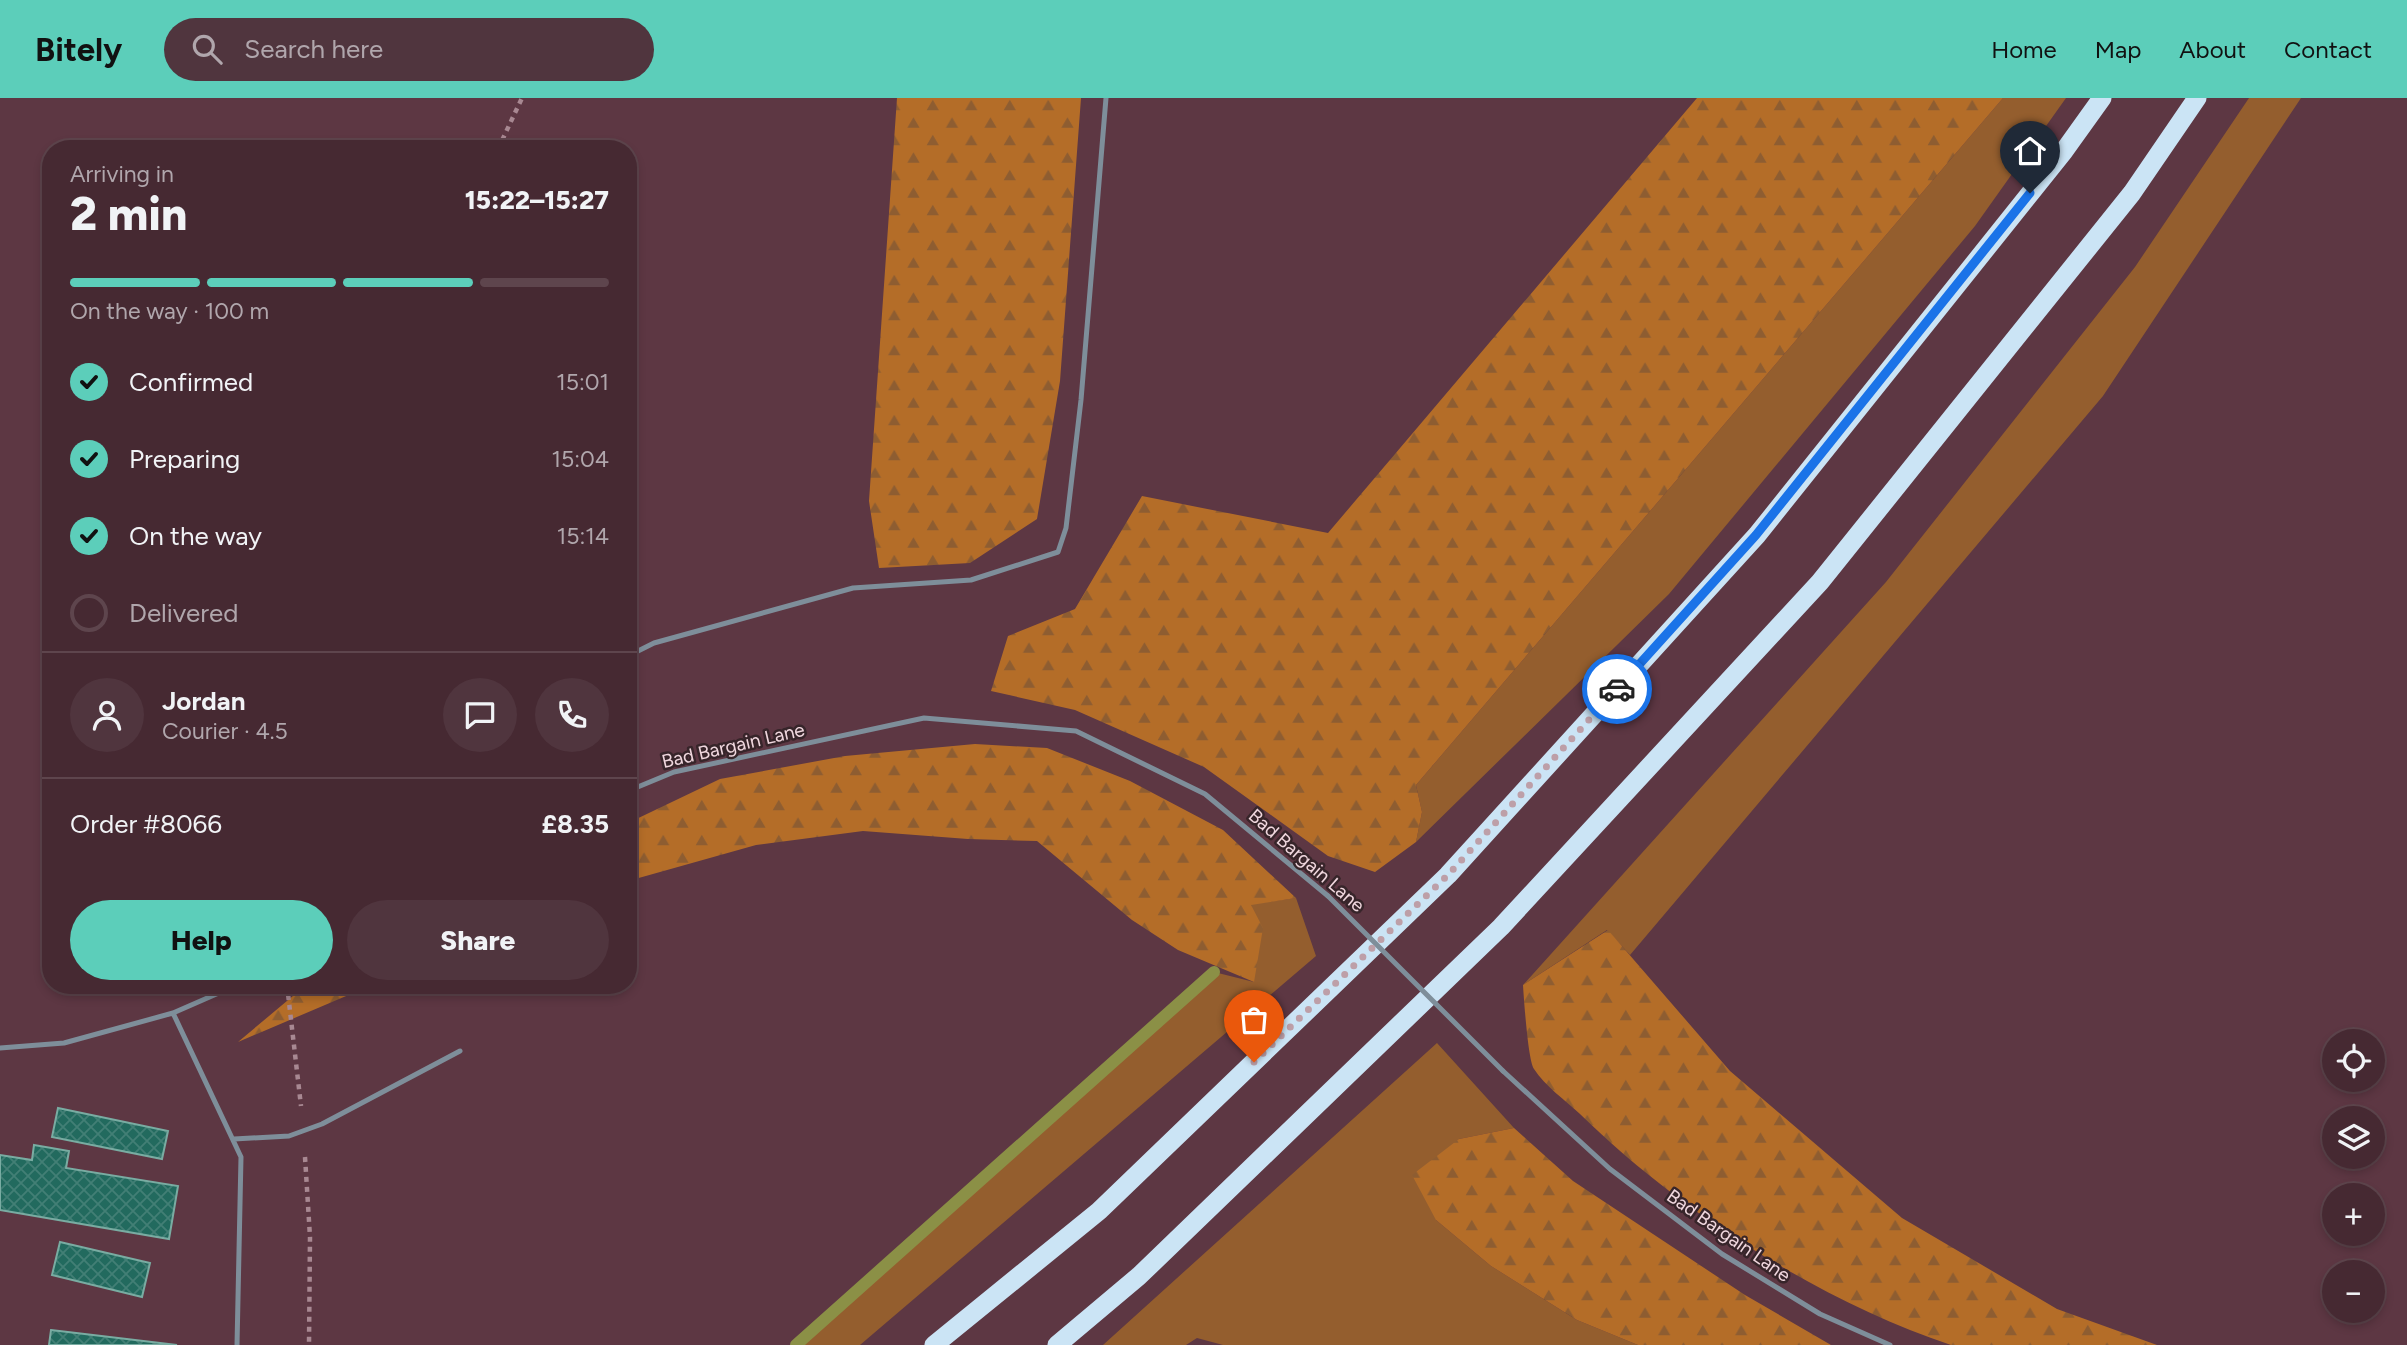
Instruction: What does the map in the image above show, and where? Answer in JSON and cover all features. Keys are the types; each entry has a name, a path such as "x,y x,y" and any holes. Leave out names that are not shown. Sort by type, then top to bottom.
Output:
{"highway":[{"path":"934,1345 1099,1211 1448,875 1756,535 2064,151 2102,98"},
{"path":"1057,1345 1139,1276 1501,927 1820,582 2132,193 2197,98"}],"lane":[{"path":"637,652 654,643 853,588 971,580 1058,552 1066,528 1081,400 1106,98"},
{"name":"Bad Bargain Lane","path":"637,787 674,772 924,718 1076,731 1205,794 1328,896 1503,1071 1610,1169 1722,1254 1819,1314 1890,1345"},
{"path":"0,1048 64,1043 173,1013 216,994"},
{"path":"173,1013 241,1157 237,1345"},
{"path":"234,1139 289,1136 303,1132 460,1051"}],"path":[{"path":"502,140 522,98"},
{"path":"287,994 303,1132 310,1237 309,1345"}],"shaded area":[{"path":"2003,98 2066,98 1975,226 1669,594 1416,842 1422,812 1416,785"},
{"path":"2249,98 2301,98 2103,396 1630,955 1607,930 1523,985 1886,582 2135,267"},
{"path":"1296,898 1316,956 860,1345 796,1345 1214,972 1254,982 1251,904"},
{"path":"1437,1043 1514,1128 1459,1139 1436,1220 1491,1266 1577,1320 1638,1345 1223,1345 1197,1338 1186,1345 1103,1345"}],"green space":[{"path":"897,98 1081,98 1060,381 1037,519 970,563 879,568 869,501"},
{"path":"1697,98 2003,98 1416,785 1422,812 1416,842 1375,872 1328,856 1204,767 1075,710 991,691 1008,636 1075,609 1142,496 1328,533"},
{"path":"975,744 1047,748 1130,781 1223,830 1296,898 1251,905 1263,928 1254,982 1178,950 1132,920 1037,841 863,831 756,845 637,878 637,819 720,779 845,756"},
{"path":"1608,930 1730,1071 1902,1218 2057,1309 2157,1345 1951,1345 1851,1304 1802,1278 1706,1218 1661,1185 1549,1087 1534,1069 1530,1054 1523,985"},
{"path":"295,994 351,994 238,1042"},
{"path":"1514,1128 1573,1181 1745,1295 1831,1345 1638,1345 1577,1320 1491,1266 1436,1220 1412,1175 1459,1139"}],"building":[{"path":"58,1108 168,1131 162,1159 52,1137"},
{"path":"34,1145 69,1151 66,1168 178,1186 169,1239 0,1210 0,1155 32,1160"},
{"path":"60,1242 150,1263 142,1297 52,1275"},
{"path":"51,1330 177,1345 49,1345"}],"waterway":[{"path":"796,1345 1214,972"}],"way so far":[{"path":"1254,1062 1448,875 1617,689"}],"route":[{"path":"1617,689 1756,535 2030,193"}]}
